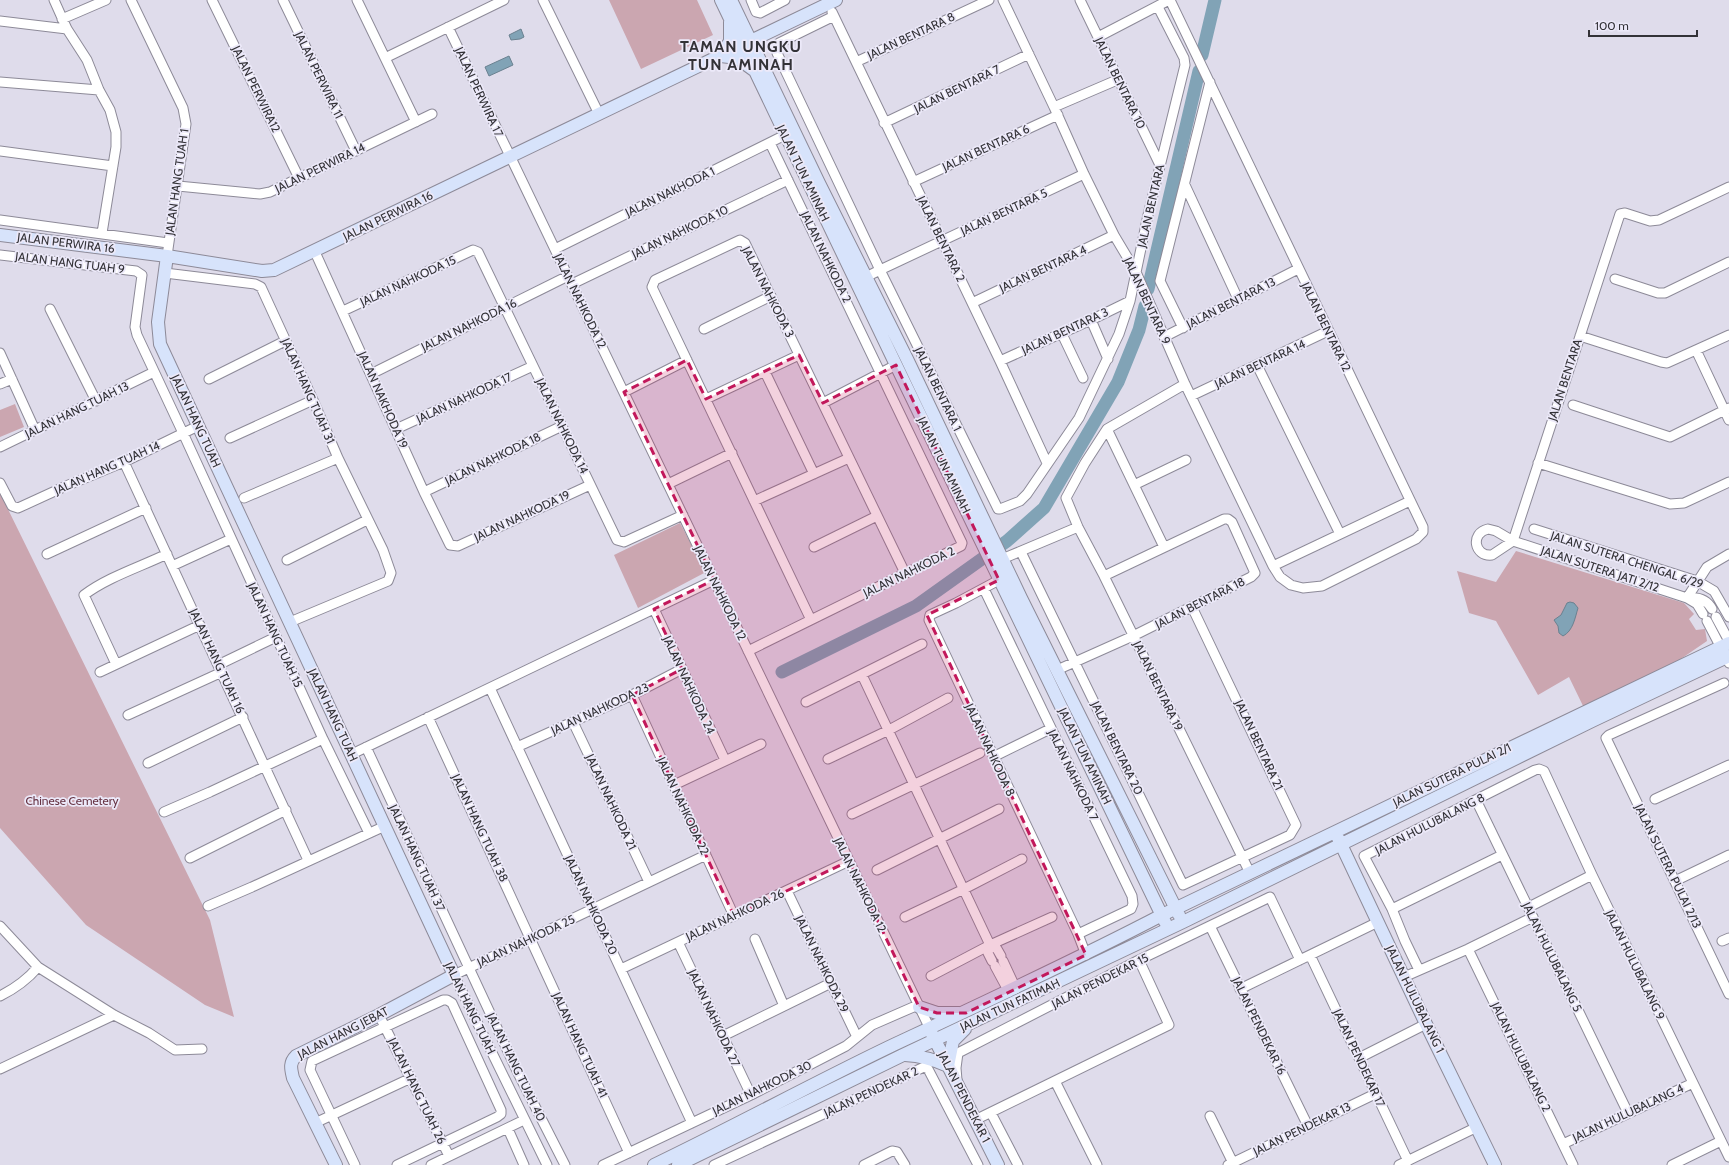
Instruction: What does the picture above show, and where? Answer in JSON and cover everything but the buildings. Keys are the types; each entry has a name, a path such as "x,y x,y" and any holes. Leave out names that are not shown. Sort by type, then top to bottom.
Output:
{"main road":[{"name":"JALAN TUN AMINAH","path":"721,0 729,16 747,43 866,277 981,528"},
{"name":"JALAN TUN AMINAH","path":"731,0 742,23 747,43"},
{"name":"JALAN PERWIRA 16","path":"0,235 274,270 315,252 831,2"},
{"path":"729,16 731,33 730,40 721,56 737,58 759,68 761,49 769,33 757,31 742,23"},
{"name":"JALAN TUN AMINAH","path":"759,68 785,135 896,365 1057,670 1183,922"},
{"name":"JALAN HANG TUAH","path":"167,256 158,322 160,344 454,975"},
{"name":"JALAN TUN AMINAH","path":"999,562 999,580 1169,929"},
{"name":"JALAN SUTERA PULAI 2/1","path":"1176,908 1726,643"},
{"name":"JALAN TUN FATIMAH","path":"654,1165 709,1139 889,1048 932,1035 969,1018 1048,986 1169,929 1592,721 1728,659"},
{"name":"JALAN HULUBALANG 1","path":"1335,832 1495,1165"},
{"name":"JALAN TUN FATIMAH","path":"969,1018 1012,990 1086,955 1176,908"},
{"name":"JALAN HANG JEBAT","path":"336,1165 293,1078 290,1067 291,1060 296,1056 379,1015 454,975"},
{"path":"1012,990 1011,996 1017,997 1042,984 1048,986"},
{"path":"904,1055 921,1056 934,1059 948,1066 953,1042 969,1018 937,1013 918,1006"},
{"name":"JALAN TUN FATIMAH","path":"678,1165 904,1055 932,1035"},
{"name":"JALAN PENDEKAR 1","path":"932,1035 998,1165"}],"street":[{"path":"54,0 67,29 87,60 110,110 116,132 113,166 102,233"},
{"path":"62,19 106,0"},
{"name":"JALAN HANG TUAH 1","path":"131,0 184,108 186,124 167,256"},
{"name":"JALAN PERWIRA12","path":"212,0 299,178"},
{"name":"JALAN PERWIRA 11","path":"283,0 356,151"},
{"path":"357,0 416,122"},
{"path":"385,58 504,0"},
{"path":"543,0 599,114"},
{"path":"751,0 756,12 760,13 785,0"},
{"name":"JALAN BENTARA 8","path":"856,62 988,0"},
{"name":"JALAN BENTARA 9","path":"1003,0 1056,111 1084,174 1114,235 1136,272 1185,384 1273,566 1280,577 1291,586 1303,588"},
{"name":"JALAN BENTARA 10","path":"1080,0 1117,80 1160,165"},
{"path":"1098,37 1169,0"},
{"name":"JALAN BENTARA 12","path":"1169,0 1210,82 1298,269 1423,527 1424,532 1420,536 1322,586 1303,588"},
{"name":"JALAN BENTARA 2","path":"831,2 834,16 884,123 972,302 1047,463"},
{"name":"JALAN BENTARA","path":"996,507 1000,510 1020,501 1079,418 1119,334 1130,301 1160,165 1185,65 1184,58 1158,7"},
{"name":"JALAN BENTARA 1","path":"834,16 779,43 777,53 880,270 996,507"},
{"path":"0,21 67,29"},
{"name":"JALAN PERWIRA 17","path":"448,27 510,157"},
{"name":"JALAN BENTARA 7","path":"884,123 1029,54"},
{"name":"JALAN BENTARA 6","path":"913,182 1117,80"},
{"path":"0,82 100,90"},
{"path":"1183,328 1160,281 1210,82"},
{"name":"JALAN PERWIRA 14","path":"178,186 260,194 270,192 432,114"},
{"name":"JALAN NAKHODA 1","path":"555,249 785,135"},
{"name":"JALAN NAHKODA 2","path":"748,651 961,546 962,543 770,143"},
{"path":"0,151 113,166"},
{"name":"JALAN NAHKODA 12","path":"510,157 932,1035"},
{"name":"JALAN BENTARA 5","path":"880,270 1084,174"},
{"name":"JALAN NAHKODA 10","path":"570,280 788,180"},
{"path":"1185,185 1238,299"},
{"name":"JALAN BENTARA","path":"1513,541 1618,218 1622,212 1650,221 1660,220 1729,187"},
{"path":"0,220 168,243"},
{"name":"JALAN BENTARA 4","path":"972,302 1114,235"},
{"name":"JALAN NAHKODA 3","path":"811,620 652,287 655,280 740,240 745,243 905,573"},
{"name":"JALAN NAHKODA 14","path":"473,250 478,252 482,258 504,307 617,540 624,542 683,515"},
{"name":"JALAN NAHKODA 15","path":"343,311 473,250"},
{"name":"JALAN NAKHODA 19","path":"315,252 424,492 450,545 453,547"},
{"name":"JALAN HANG TUAH 9","path":"0,255 139,272"},
{"path":"1615,279 1658,293 1665,293 1729,262"},
{"name":"JALAN BENTARA 13","path":"1164,337 1298,269"},
{"path":"866,277 880,270"},
{"name":"JALAN HANG TUAH 15","path":"139,272 142,275 135,327 136,335 183,433 323,739 369,833"},
{"name":"JALAN HANG TUAH 31","path":"165,273 255,284 261,287 338,458 383,550 391,573 388,581 290,622"},
{"name":"JALAN NAHKODA 16","path":"371,374 504,307 570,280"},
{"path":"704,329 771,296"},
{"name":"JALAN BENTARA 3","path":"1000,361 1062,334 1130,301"},
{"path":"50,309 96,401"},
{"path":"1091,320 1108,359"},
{"name":"JALAN BENTARA 14","path":"1191,396 1328,331"},
{"path":"1062,334 1083,378"},
{"path":"1580,336 1667,363 1729,335"},
{"path":"209,379 285,341"},
{"path":"1696,350 1727,409 1729,420"},
{"path":"0,353 35,430"},
{"path":"706,399 800,355"},
{"path":"624,392 688,360"},
{"path":"823,403 896,365"},
{"path":"1257,365 1340,534"},
{"name":"JALAN NAHKODA 17","path":"396,430 533,366"},
{"name":"JALAN HANG TUAH 13","path":"0,447 154,372"},
{"path":"764,372 814,474"},
{"path":"0,384 12,379"},
{"path":"1104,576 1164,547 1107,429 1185,384"},
{"path":"230,438 313,400"},
{"path":"1573,405 1670,437 1727,409"},
{"name":"JALAN HANG TUAH 14","path":"0,483 14,508 18,508 124,462 198,426"},
{"name":"JALAN NAHKODA 18","path":"424,492 562,426"},
{"name":"JALAN BENTARA 19","path":"1107,429 1085,463 1066,498 1078,527 1104,576 1241,858 1250,873"},
{"path":"668,484 732,453"},
{"path":"244,498 338,458"},
{"path":"754,501 849,458"},
{"path":"1134,485 1186,460"},
{"name":"JALAN HANG TUAH 16","path":"124,462 266,766 308,860"},
{"path":"1538,463 1670,504 1684,503 1729,482"},
{"name":"JALAN NAHKODA 19","path":"453,547 590,485"},
{"path":"1273,566 1410,501"},
{"path":"47,554 146,508"},
{"path":"814,547 877,516"},
{"name":"JALAN BENTARA 18","path":"1057,670 1076,663 1133,636 1252,577 1255,573 1232,522 1228,519 1224,519 1164,547"},
{"path":"287,560 367,520"},
{"path":"999,562 1078,527"},
{"name":"JALAN SUTERA CHENGAL 6/29","path":"1534,529 1697,581 1714,591 1729,617"},
{"path":"172,566 231,539"},
{"name":"JALAN SUTERA JATI 2/12","path":"1513,541 1687,598 1710,615 1726,643 1728,659"},
{"name":"JALAN BENTARA 20","path":"1021,552 1076,663 1181,883 1186,885 1241,858"},
{"path":"116,664 84,595 98,586 167,554"},
{"path":"1687,598 1707,567 1729,554"},
{"path":"352,754 714,580"},
{"name":"JALAN NAHKODA 8","path":"999,580 956,603 934,612 930,615 929,620 1078,934 1086,955"},
{"name":"JALAN NAHKODA 7","path":"984,589 1050,729 1132,896 1133,904 1131,909 1078,934"},
{"name":"JALAN BENTARA 21","path":"1192,607 1296,825 1290,835 1241,858"},
{"name":"JALAN NAHKODA 24","path":"654,609 725,760"},
{"path":"100,672 200,625"},
{"path":"128,715 276,638"},
{"path":"806,702 922,644"},
{"name":"JALAN NAHKODA 23","path":"517,747 632,695 682,669"},
{"path":"862,675 889,730 938,839 990,945 988,953 998,961 1012,990"},
{"name":"JALAN SUTERA PULAI 2/13","path":"1724,683 1609,735 1606,738 1729,994"},
{"name":"JALAN NAHKODA 20","path":"490,688 692,1123"},
{"name":"JALAN NAHKODA 22","path":"632,695 734,916"},
{"path":"828,759 889,730 948,698"},
{"name":"JALAN HANG TUAH 38","path":"428,717 531,938"},
{"path":"148,763 243,718"},
{"name":"JALAN NAHKODA 21","path":"574,722 649,882"},
{"path":"993,757 1050,729"},
{"path":"164,812 323,739"},
{"path":"674,785 761,744"},
{"name":"JALAN HANG TUAH 37","path":"366,747 468,968"},
{"path":"852,814 980,753"},
{"path":"1655,799 1729,765"},
{"name":"JALAN HULUBALANG 8","path":"1419,970 1392,909 1364,856 1535,770 1539,769 1544,771"},
{"name":"JALAN HULUBALANG 9","path":"1544,771 1592,875 1729,1157"},
{"name":"JALAN HULUBALANG 5","path":"1476,800 1628,1113"},
{"path":"877,870 999,809"},
{"path":"190,858 286,810"},
{"path":"208,906 385,826"},
{"name":"JALAN NAHKODA 25","path":"454,975 706,855"},
{"path":"1392,909 1502,855"},
{"path":"1675,881 1729,855"},
{"path":"905,917 964,890 1022,859"},
{"name":"JALAN NAHKODA 26","path":"621,969 849,861"},
{"path":"1528,907 1592,875"},
{"name":"JALAN NAHKODA 29","path":"787,891 857,1037"},
{"name":"JALAN PENDEKAR 15","path":"957,1083 956,1068 958,1053 1139,960 1270,897 1300,960"},
{"path":"931,976 990,945 1052,917"},
{"path":"1404,977 1468,949 1533,917"},
{"path":"1240,989 1378,922"},
{"path":"0,926 38,967 114,1014 149,1033 175,1050 202,1049"},
{"name":"JALAN PENDEKAR 16","path":"1210,926 1308,1126"},
{"name":"JALAN HANG TUAH 41","path":"531,938 629,1152"},
{"path":"754,939 784,1006"},
{"name":"JALAN NAHKODA 27","path":"678,942 751,1095"},
{"name":"JALAN HULUBALANG 2","path":"1468,949 1573,1165"},
{"name":"JALAN PENDEKAR 17","path":"1310,955 1408,1161"},
{"path":"975,1120 1169,1025 1139,960"},
{"path":"0,996 22,984 38,967"},
{"name":"JALAN HANG TUAH 40","path":"468,968 518,1073 565,1165"},
{"name":"JALAN HANG TUAH","path":"454,975 547,1165"},
{"path":"723,1036 831,983"},
{"path":"356,1165 310,1070 312,1061 385,1026 446,1000 452,1002 502,1110 501,1114 397,1165"},
{"name":"JALAN NAHKODA 30","path":"602,1165 751,1095 846,1046 872,1025 918,1006"},
{"path":"0,1069 114,1014"},
{"name":"JALAN HANG TUAH 26","path":"379,1015 449,1156"},
{"path":"1359,1058 1426,1024"},
{"name":"JALAN PENDEKAR 2","path":"715,1165 924,1067 928,1069 978,1165"},
{"path":"315,1123 410,1078"},
{"path":"1055,1081 1097,1165"},
{"name":"JALAN HULUBALANG 4","path":"1563,1144 1693,1083"},
{"name":"JALAN PENDEKAR 13","path":"1230,1164 1375,1094"},
{"path":"991,1112 1018,1165"},
{"path":"1210,1116 1230,1164"},
{"path":"431,1165 524,1120"},
{"path":"1399,1165 1477,1127"},
{"path":"508,1129 524,1165"},
{"path":"1672,1165 1721,1141"},
{"path":"864,1165 892,1152 897,1152 905,1165"}],"highlighted area":[{"path":"799,355 823,403 896,365 999,580 927,615 1086,955 966,1013 937,1013 919,1007 849,861 734,916 632,695 682,669 654,609 714,580 624,392 687,360 706,399"}],"green space":[{"path":"609,0 697,0 713,35 641,69"},
{"path":"15,404 24,427 0,437 0,410"},
{"name":"Chinese Cemetery","path":"0,493 210,920 234,1017 205,1005 86,925 0,828"},
{"path":"680,523 706,572 638,608 614,555"},
{"path":"1516,551 1684,603 1694,614 1689,619 1696,630 1705,629 1707,641 1669,667 1585,710 1569,677 1538,695 1496,621 1469,613 1457,571 1496,582"}],"water":[{"path":"521,29 524,37 511,40 509,35"},
{"path":"509,56 513,65 489,76 485,67"},
{"path":"1567,603 1574,603 1578,608 1571,628 1563,636 1559,633 1558,626 1554,620 1561,615"}],"waterway":[{"path":"1202,55 1215,0"},
{"path":"1148,289 1199,71"},
{"path":"782,672 916,606 1007,541 1044,508 1118,382 1139,330 1145,306"}],"district":[{"name":"TAMAN UNGKU TUN AMINAH","path":"741,55"}]}
